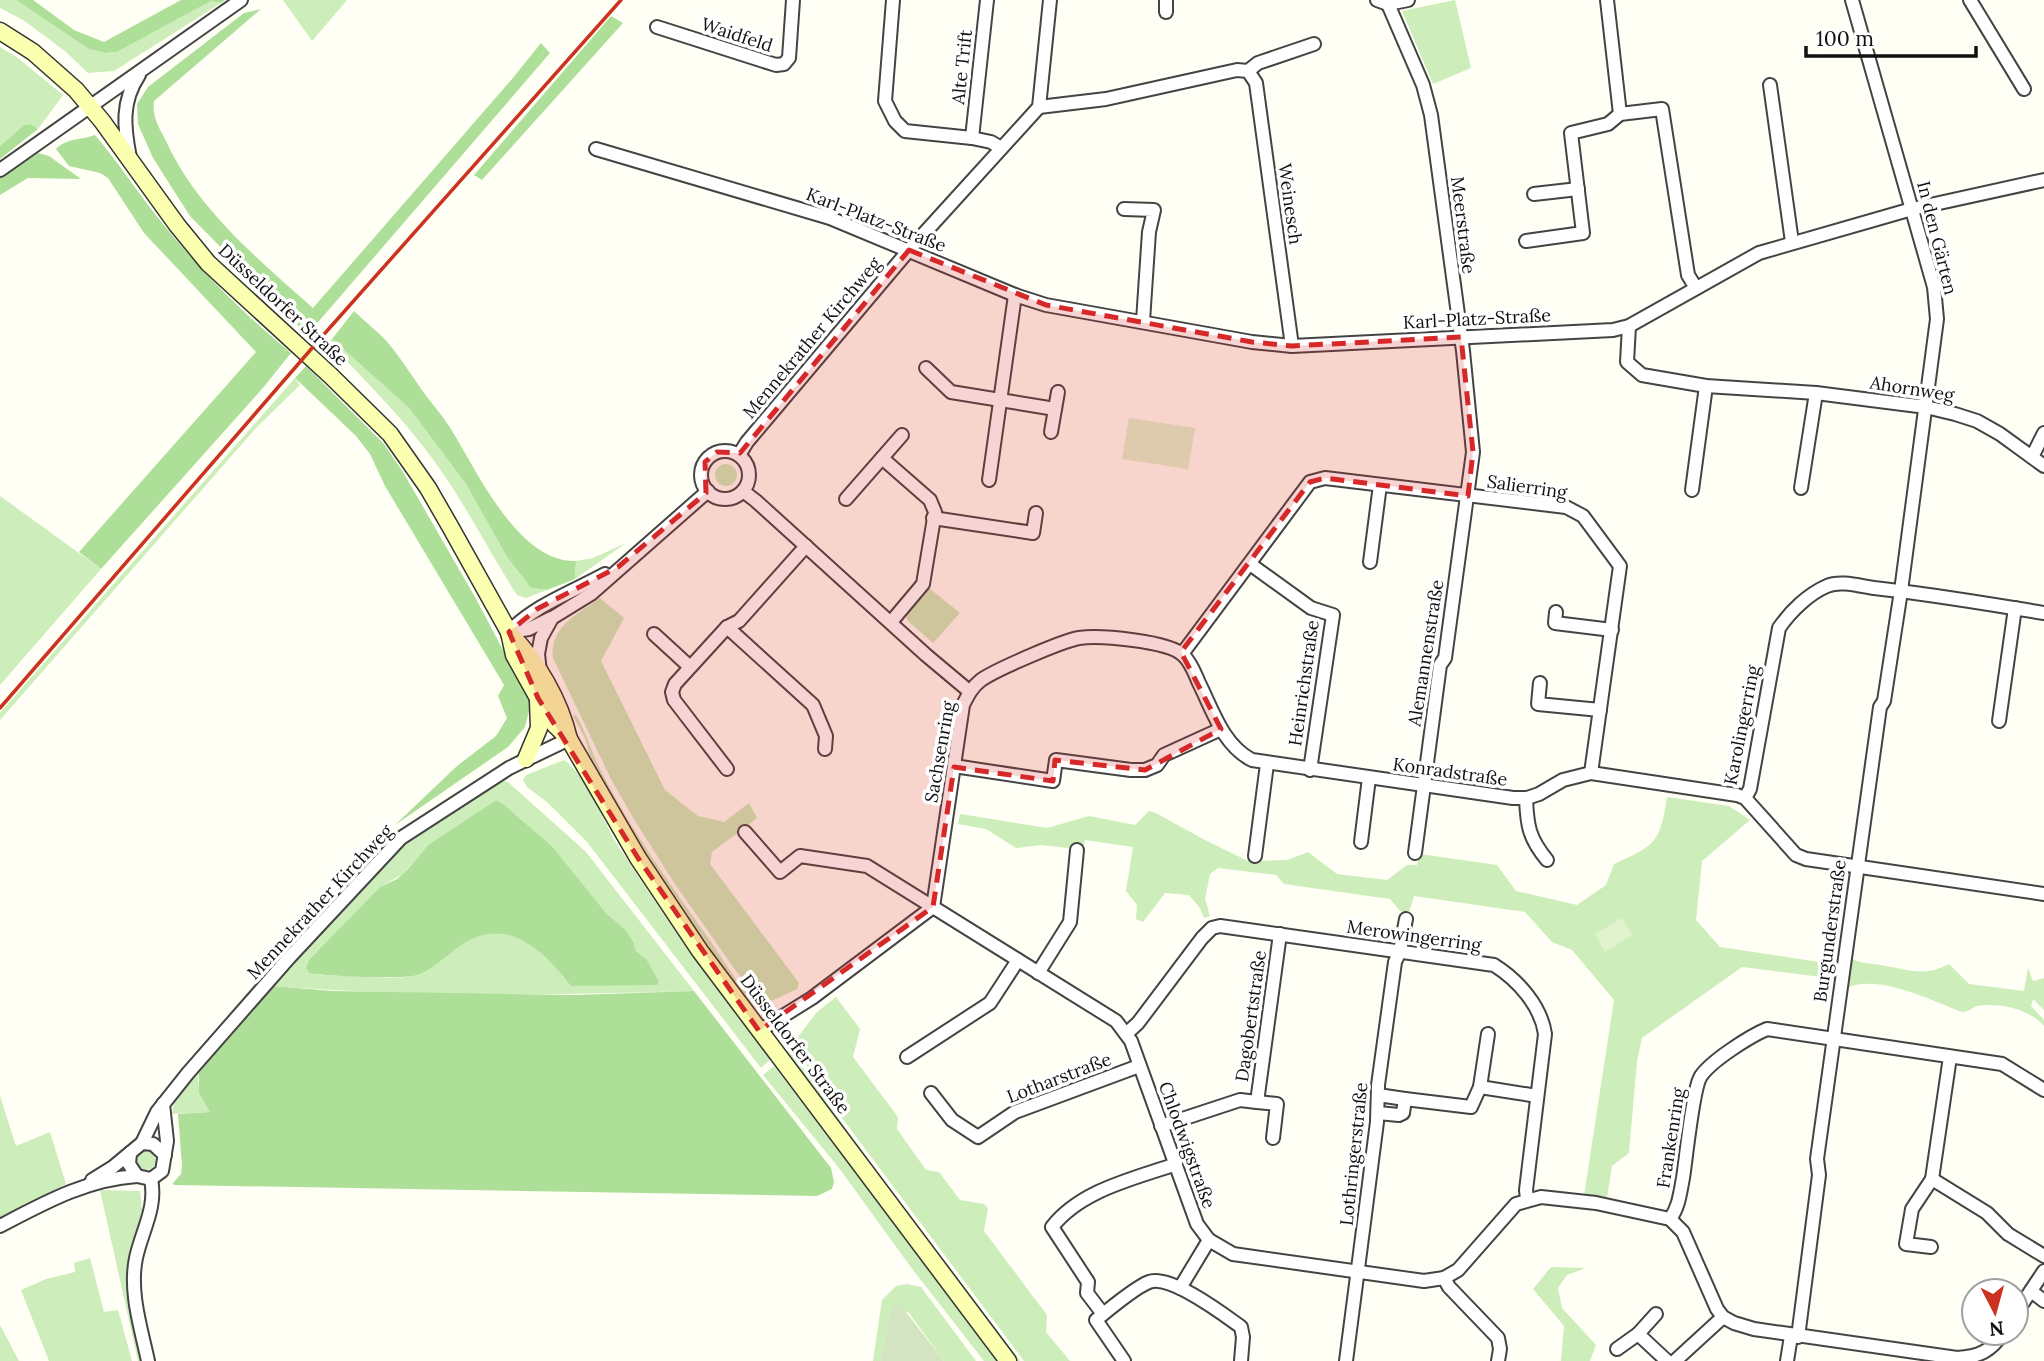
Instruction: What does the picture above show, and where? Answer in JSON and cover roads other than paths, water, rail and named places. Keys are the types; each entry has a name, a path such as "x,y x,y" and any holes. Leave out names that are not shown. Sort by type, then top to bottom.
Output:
{"main road":[{"name":"Düsseldorfer Straße","path":"0,31 33,52 76,90 208,263 390,434 428,488 509,632 525,648 564,719 569,739"},
{"name":"Düsseldorfer Straße","path":"509,632 514,655 538,698 554,724 569,739 638,859 700,951 1008,1361"},
{"path":"526,759 539,728 538,698"}],"street":[{"path":"0,170 241,0"},
{"name":"Waidfeld","path":"657,27 776,65 784,64 789,58 793,0"},
{"path":"893,0 885,102 895,121 905,131 972,138 1001,148"},
{"name":"Alte Trift","path":"972,138 987,0"},
{"path":"1050,0 1039,107 1106,99 1237,70 1248,71 1258,63 1314,44"},
{"path":"1383,2 1408,0"},
{"path":"1607,0 1620,114"},
{"name":"In den Gärten","path":"1852,0 1934,287 1937,319 1908,531"},
{"path":"1970,0 2024,89"},
{"name":"Meerstraße","path":"1383,2 1428,99 1461,337 1473,458"},
{"name":"Weinesch","path":"1248,71 1256,83 1292,346"},
{"path":"130,158 124,125 126,101 141,72"},
{"path":"1770,85 1792,242"},
{"name":"Mennekrather Kirchweg","path":"739,455 755,432 909,250 1039,107"},
{"path":"1526,240 1583,233 1571,134 1608,124 1620,114 1662,110 1688,275 1696,288"},
{"name":"Karl-Platz-Straße","path":"596,149 830,218 1046,305 1252,342 1292,346 1613,330 1629,326 1759,253 1912,209 2044,180"},
{"path":"1534,194 1577,189"},
{"path":"1124,209 1154,209 1149,232 1143,321"},
{"path":"989,480 1016,295"},
{"name":"Ahornweg","path":"1629,326 1628,362 1642,375 1706,386 1816,393 1926,407 1977,421 2044,466"},
{"path":"926,368 951,392 1001,398 1055,409"},
{"path":"1692,490 1706,386"},
{"path":"1051,432 1058,392"},
{"path":"1801,488 1816,393"},
{"path":"2032,457 2044,433"},
{"path":"846,499 902,435"},
{"path":"717,452 739,455 749,469 747,485 743,491 729,499 714,496 708,491 702,477 702,469 708,459 717,452"},
{"path":"882,458 930,500 934,512 923,584 891,622"},
{"name":"Alemannenstraße","path":"1415,853 1440,665 1445,658 1473,458"},
{"name":"Salierring","path":"1182,654 1310,482 1325,478 1566,507 1583,516 1620,566 1591,773"},
{"path":"1370,562 1380,485"},
{"path":"509,632 529,629 591,594 708,491"},
{"name":"Sachsenring","path":"743,491 969,691 963,705 933,907"},
{"path":"933,518 1033,533 1036,513"},
{"name":"Burgunderstraße","path":"1787,1361 1794,1336 1819,1175 1816,1159 1856,867 1878,716 1884,701 1908,531"},
{"path":"727,769 674,700 672,692 675,684 690,667 727,627 739,621 806,546"},
{"name":"Heinrichstraße","path":"1250,564 1311,608 1333,615 1310,770"},
{"path":"509,632 537,609 618,568"},
{"name":"Karolingerring","path":"2044,613 1901,591 1828,585 1805,600 1787,616 1779,628 1750,789 1745,799 1796,855 1806,859 2044,894"},
{"path":"1999,721 2015,608"},
{"path":"1556,612 1555,623 1612,630"},
{"path":"540,674 538,654 541,638 552,618"},
{"path":"727,627 813,705 826,736 825,749"},
{"path":"654,634 690,667"},
{"path":"969,691 982,679 1077,638 1104,638 1161,645 1182,654"},
{"name":"Konradstraße","path":"1182,654 1191,666 1221,729 1239,753 1267,764 1513,798 1539,794 1563,780 1591,773 1737,795 1745,799"},
{"path":"1540,682 1538,704 1601,710"},
{"path":"954,766 1053,781 1056,760 1145,770 1157,765 1164,755 1221,729"},
{"name":"Mennekrather Kirchweg","path":"82,1186 142,1143 163,1104 288,959 401,838 526,759 569,739"},
{"path":"1255,856 1267,764"},
{"name":"Konradstraße","path":"1360,842 1369,778"},
{"name":"Konradstraße","path":"1525,798 1527,827 1547,860"},
{"name":"Chlodwigstraße","path":"745,832 780,872 800,856 867,866 1116,1021 1131,1041 1197,1224 1209,1240"},
{"path":"1038,973 1070,922 1077,850"},
{"path":"760,1031 812,998 933,907"},
{"path":"1400,951 1406,919"},
{"name":"Merowingerring","path":"1126,1034 1138,1023 1212,928 1220,926 1494,965 1517,984 1537,1008 1545,1034 1525,1190 1527,1199"},
{"name":"Dagobertstraße","path":"1257,1102 1280,934"},
{"name":"Lothringerstraße","path":"1346,1361 1395,962 1400,951"},
{"path":"906,1057 927,1046 990,1003 1018,960"},
{"name":"Frankenring","path":"1670,1219 1677,1209 1700,1077 1735,1048 1767,1029 2002,1064 2044,1090"},
{"path":"1378,1095 1471,1107 1480,1087 1488,1034"},
{"path":"1931,1247 1906,1244 1912,1209 1931,1179 1950,1057"},
{"name":"Lotharstraße","path":"931,1093 952,1120 978,1137 1015,1112 1139,1066"},
{"path":"1480,1087 1537,1096"},
{"path":"1378,1113 1404,1113 1405,1099"},
{"name":"Dagobertstraße","path":"1161,1126 1240,1100 1277,1104 1273,1138"},
{"path":"0,1226 82,1186 137,1176 151,1179 162,1171 167,1141 163,1104"},
{"path":"142,1143 153,1144 165,1155"},
{"path":"130,1153 130,1168 137,1176"},
{"path":"1103,1314 1087,1293 1088,1282 1052,1227 1062,1214 1099,1191 1176,1164"},
{"path":"148,1361 135,1298 134,1279 136,1258 152,1206 151,1179"},
{"path":"1931,1179 1987,1213 2008,1234 2044,1256"},
{"path":"1180,1288 1209,1240 1233,1254 1424,1281 1444,1278 1458,1270 1516,1204 1541,1197 1596,1203 1670,1219 1683,1232 1713,1302 1723,1317 1734,1323 1754,1329 1914,1357 1983,1358"},
{"path":"2044,1271 2031,1291 2044,1301"},
{"path":"1444,1278 1449,1287 1498,1339 1498,1361"},
{"path":"1124,1361 1096,1320 1150,1282 1161,1280 1180,1288 1241,1327 1241,1361"},
{"path":"1617,1349 1638,1334 1656,1314"},
{"path":"1675,1361 1723,1317"},
{"path":"1638,1334 1667,1361"}],"railway":[{"path":"0,708 326,332 621,0"}]}
